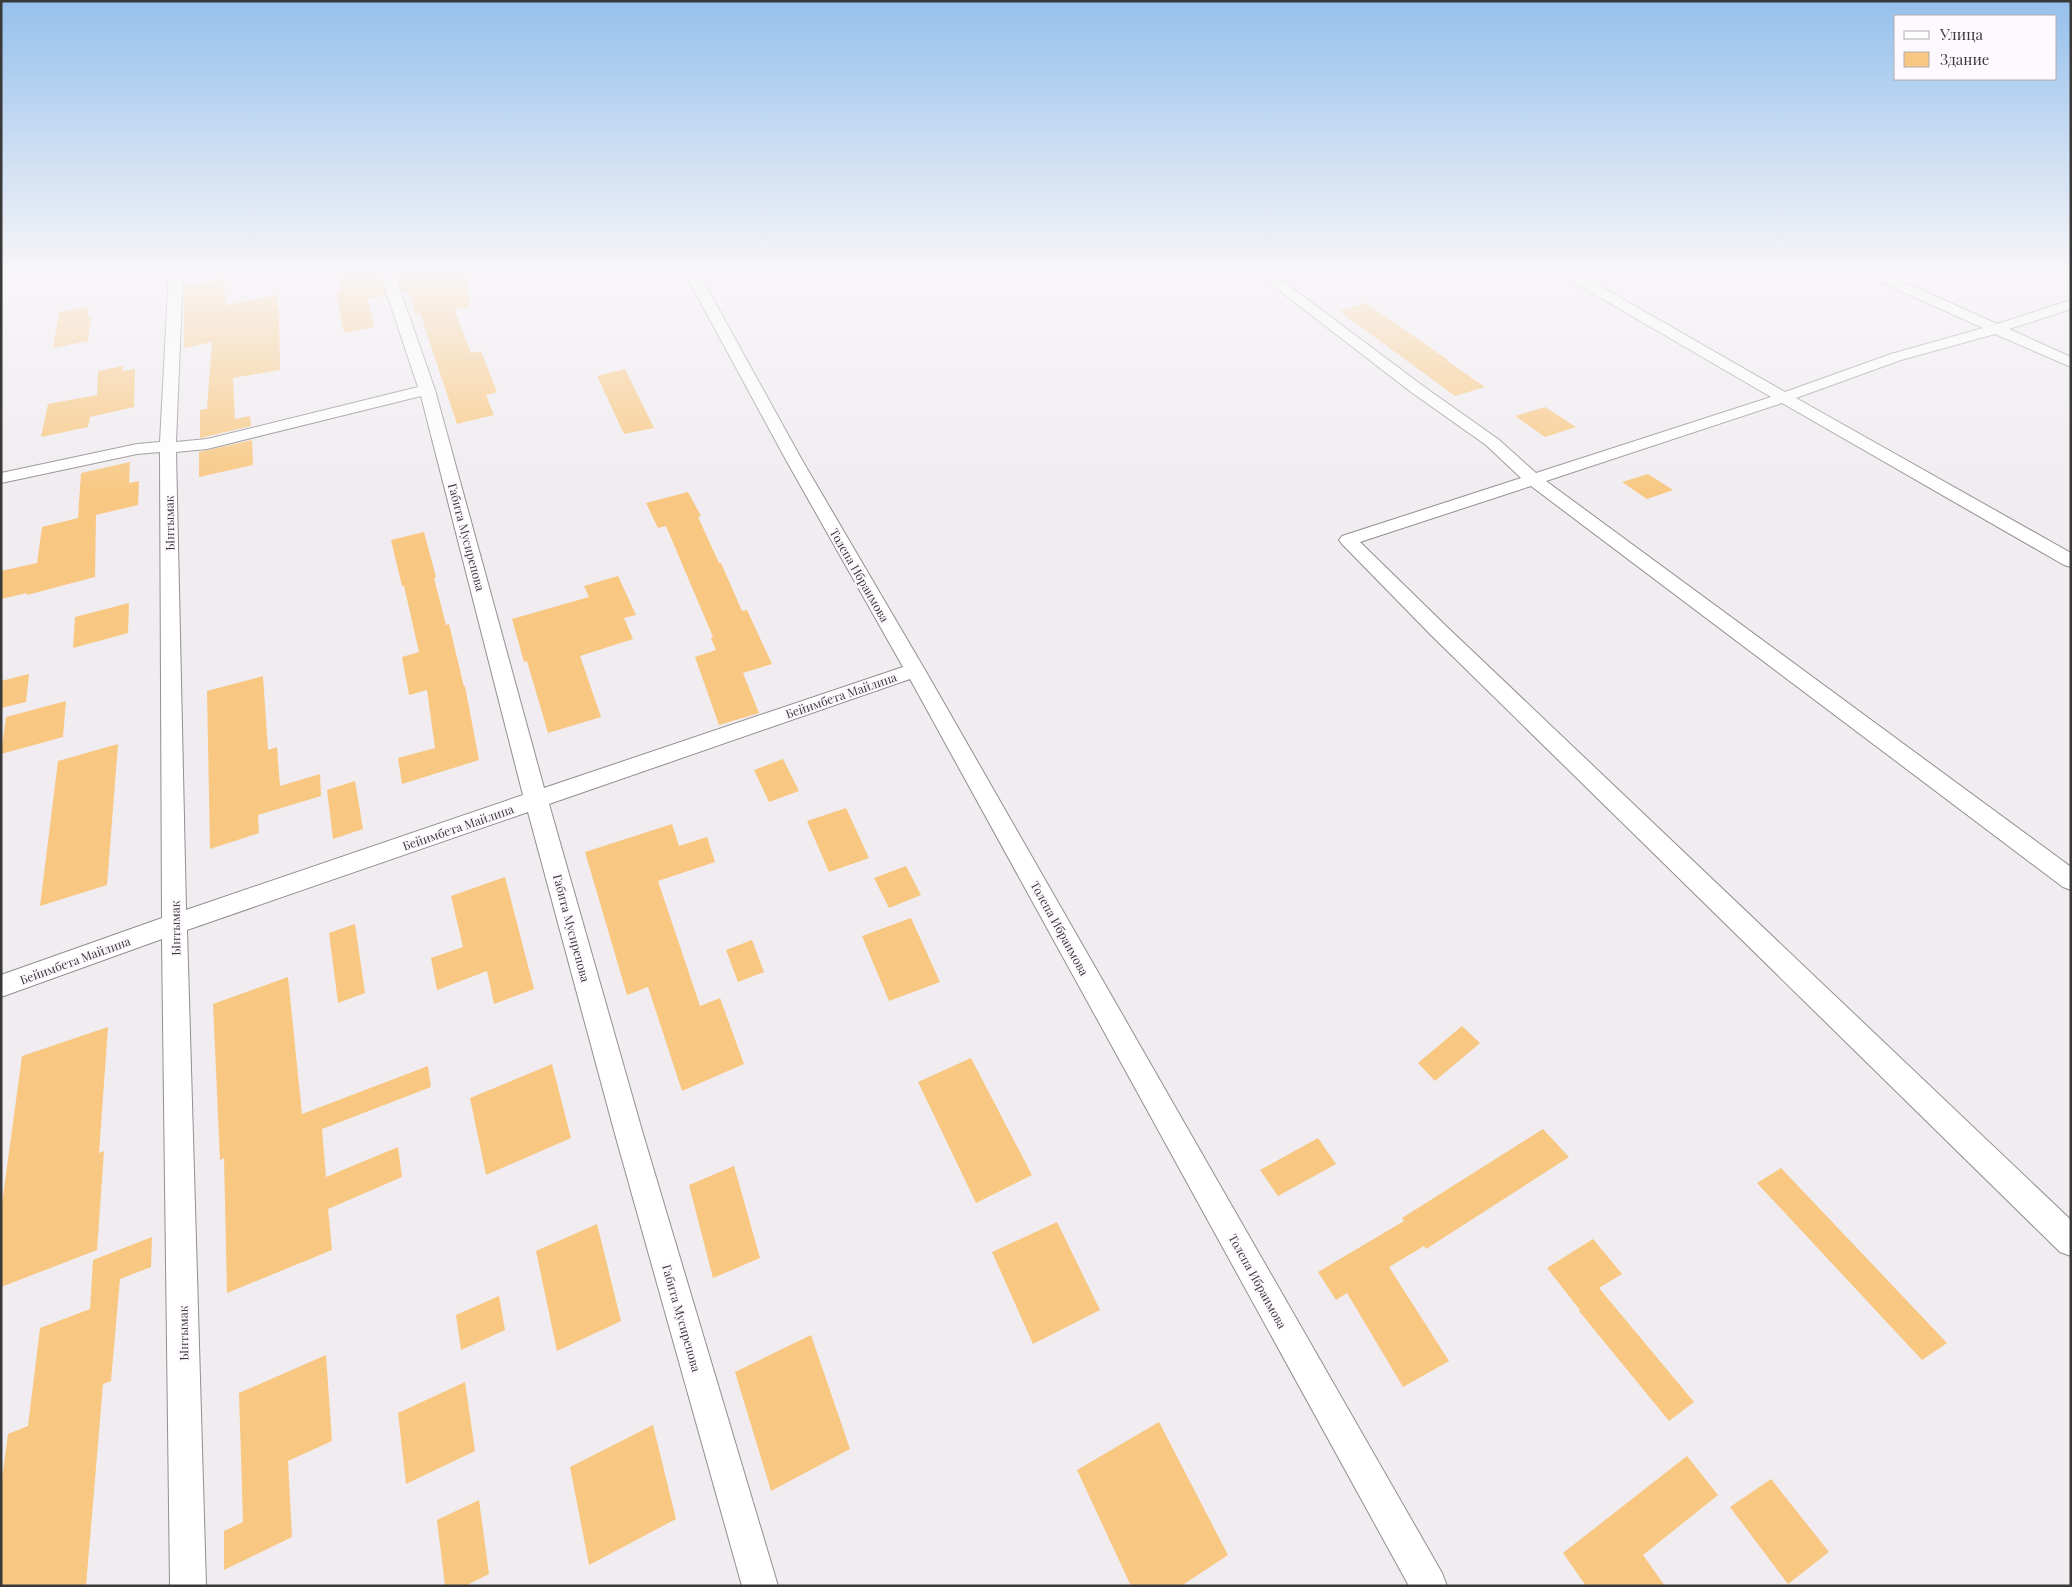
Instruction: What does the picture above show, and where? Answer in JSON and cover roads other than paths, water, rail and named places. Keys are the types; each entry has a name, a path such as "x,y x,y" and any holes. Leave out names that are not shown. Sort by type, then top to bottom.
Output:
{"street":[{"name":"Ынтымак","path":"173,344 168,447 174,924 188,1586"},
{"name":"Габита Мусирепова","path":"411,344 427,390 536,800 629,1134 760,1586"},
{"name":"Толепа Ибраимова","path":"731,344 794,460 915,670 1429,1586"},
{"path":"1358,344 1492,442 1532,479 2071,880"},
{"path":"1690,344 2071,561"},
{"path":"1942,344 1896,357 1783,398 1348,540 2071,1241"},
{"path":"2029,344 2071,363"},
{"path":"1,478 137,450 206,444 427,390"},
{"name":"Бейимбета Майлина","path":"1,986 174,924 915,670"}]}
